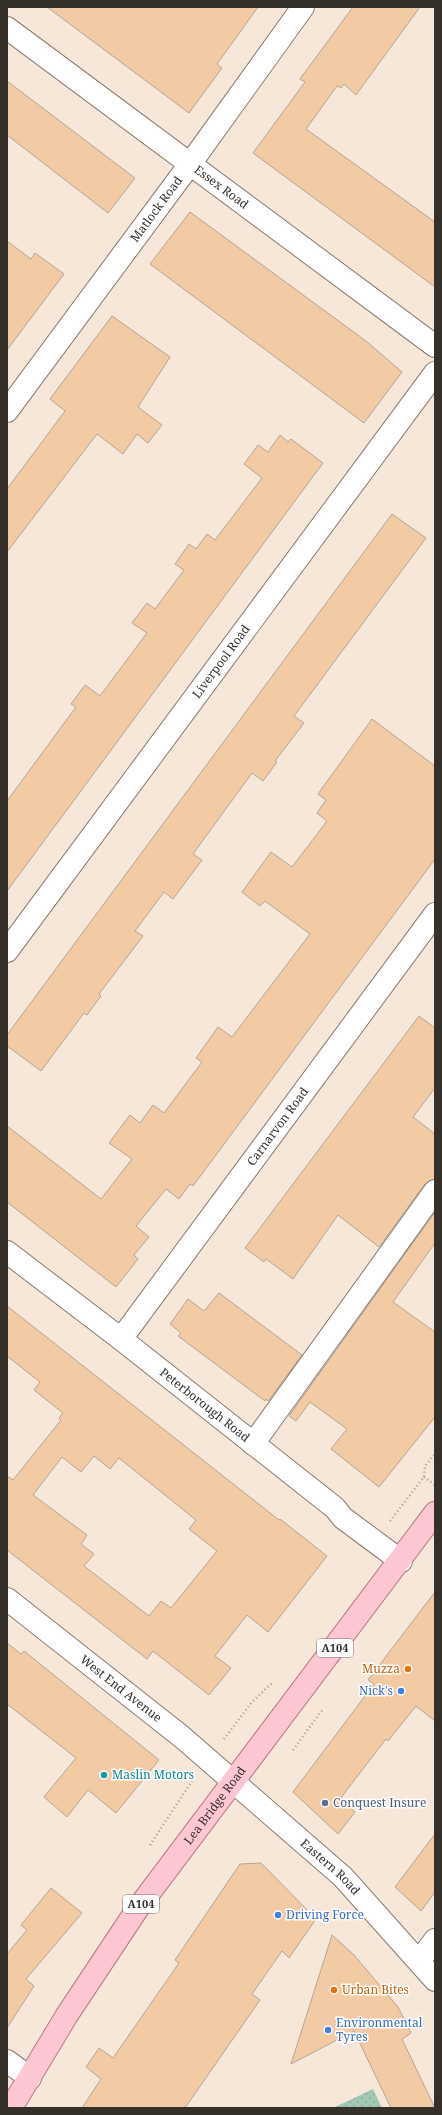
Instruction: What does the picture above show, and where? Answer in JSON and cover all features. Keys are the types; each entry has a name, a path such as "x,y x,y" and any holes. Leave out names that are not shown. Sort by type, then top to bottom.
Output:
{"main road":[{"name":"Lea Bridge Road","path":"11,2108 67,2015 138,1908 301,1694 401,1561 435,1513"}],"street":[{"name":"Matlock Road","path":"7,410 190,164 303,7"},
{"name":"Essex Road","path":"7,28 435,346"},
{"name":"Liverpool Road","path":"7,951 435,373"},
{"name":"Carnarvon Road","path":"121,1339 435,914"},
{"path":"253,1444 435,1191"},
{"name":"Peterborough Road","path":"7,1252 121,1339 335,1508 343,1518 401,1561"},
{"name":"West End Avenue","path":"7,1599 234,1780"},
{"name":"Eastern Road","path":"234,1780 289,1831 343,1877 435,1980"},
{"path":"419,1961 435,1940"},
{"path":"7,2061 30,2078"}],"path":[{"path":"375,1542 424,1476 425,1466 435,1454"},
{"path":"424,1476 435,1484"}],"green space":[{"path":"373,2089 382,2108 333,2108"}],"building":[{"path":"47,7 258,7 217,64 222,68 189,113"},
{"path":"353,7 420,7 356,95 344,84 341,88 337,86 306,129 435,222 435,287 253,153 305,82 300,79"},
{"path":"7,81 135,178 108,213 7,135"},
{"path":"190,212 366,341 402,372 364,423 150,264"},
{"path":"7,241 31,259 35,253 64,274 7,350"},
{"path":"112,316 170,357 138,407 162,425 148,443 137,434 123,454 97,434 7,552 7,489 65,411 50,399"},
{"path":"280,435 288,442 291,439 323,463 7,891 7,801 76,707 71,704 85,685 100,696 147,633 132,623 147,603 155,609 184,570 175,564 189,544 196,549 207,534 215,540 262,478 244,464 258,445 268,452"},
{"path":"392,514 426,538 294,716 304,723 275,761 277,762 263,781 252,773 193,854 202,860 173,899 164,892 135,931 143,936 99,994 101,996 87,1015 84,1013 41,1071 7,1046 7,1035"},
{"path":"372,719 435,766 435,859 193,1186 190,1184 179,1199 166,1189 136,1226 149,1237 134,1255 138,1259 116,1287 7,1202 7,1126 101,1199 132,1159 109,1143 130,1115 140,1123 153,1105 164,1113 202,1062 196,1058 218,1027 232,1037 310,934 265,901 260,906 242,892 271,852 292,867 327,821 317,813 326,800 318,794"},
{"path":"419,1016 435,1028 435,1088 413,1117 435,1134 435,1179 425,1184 379,1247 338,1215 293,1279 266,1259 264,1262 245,1248"},
{"path":"435,1212 435,1243 393,1302 435,1332 435,1417 379,1487 331,1449 347,1429 310,1402 296,1421 289,1416"},
{"path":"219,1293 302,1355 268,1401 266,1399 265,1401 178,1336 181,1333 170,1324 188,1299 204,1311"},
{"path":"7,1306 327,1556 268,1632 247,1615 215,1656 231,1668 209,1695 153,1651 147,1659 7,1550 7,1476 13,1480 61,1420 59,1418 63,1413 34,1390 40,1382 7,1356","holes":["94,1456 110,1469 119,1458 196,1520 189,1529 217,1551 171,1608 161,1601 149,1616 84,1566 94,1554 81,1544 87,1535 33,1495 62,1457 81,1472"]},
{"path":"435,1592 435,1721 416,1706 388,1741 386,1739 340,1799 355,1812 338,1834 293,1792 374,1684 368,1680"},
{"path":"7,1643 21,1654 24,1651 159,1760 116,1813 88,1790 67,1817 44,1797 76,1758 7,1704"},
{"path":"435,1834 435,1892 421,1911 395,1887"},
{"path":"261,1863 316,1919 289,1958 282,1951 252,1994 260,2000 185,2108 82,2108 101,2079 86,2067 99,2048 113,2058 179,1963 175,1960 240,1864"},
{"path":"51,1888 82,1913 26,1979 34,1986 7,2028 7,1954 27,1930 21,1925"},
{"path":"332,1935 354,1955 398,2007 411,2033 402,2039 435,2108 391,2108 354,2031 291,2064"}],"place":[{"name":"Muzza","path":"408,1669"},
{"name":"Nick's","path":"401,1691"},
{"name":"Maslin Motors","path":"104,1775"},
{"name":"Conquest Insure","path":"325,1803"},
{"name":"Driving Force","path":"278,1915"},
{"name":"Urban Bites","path":"334,1990"},
{"name":"Environmental Tyres","path":"328,2030"}]}
